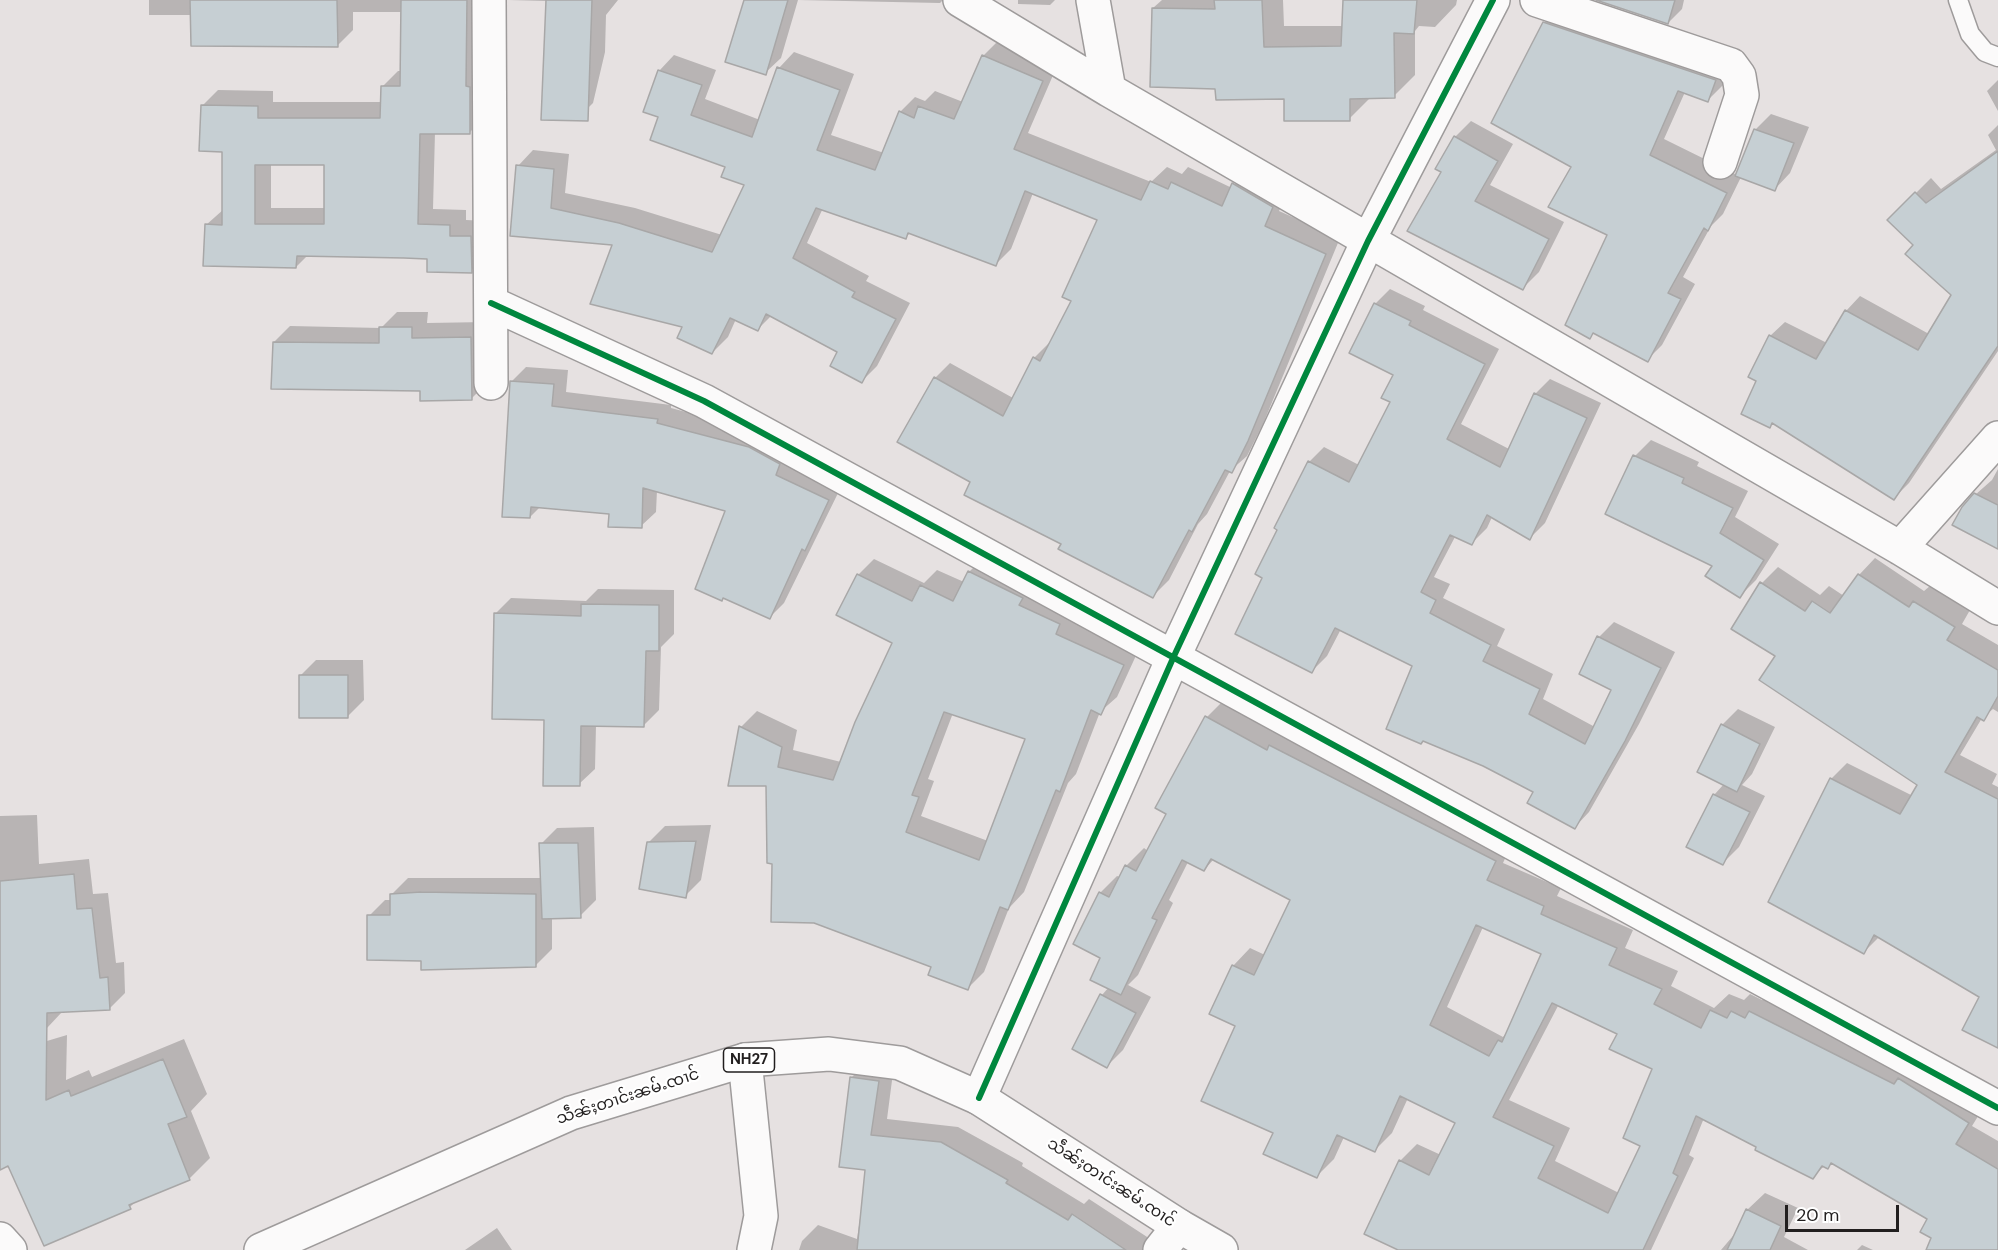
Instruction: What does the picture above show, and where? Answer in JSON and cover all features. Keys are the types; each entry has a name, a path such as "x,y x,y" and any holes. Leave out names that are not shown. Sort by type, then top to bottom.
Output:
{"main road":[{"path":"489,0 491,383"},
{"path":"960,0 1109,90 1900,548 1998,608"},
{"path":"1093,0 1109,90"},
{"path":"979,1098 1174,656 1368,241 1493,0"},
{"path":"1537,0 1731,65 1740,76 1742,95 1720,162"},
{"path":"491,303 704,402 1174,656 1998,1108"},
{"path":"1900,548 1998,438"},
{"name":"သဵၼ်ႈတၢင်းၼမ်ႉၸၢင်","path":"261,1250 571,1113 745,1060 829,1054 900,1063 979,1098 1170,1238 1221,1250"},
{"path":"745,1060 761,1216 754,1250"},
{"path":"0,1239 10,1250"}],"lane":[{"path":"1958,0 1970,34 1985,52 1998,57"}],"building":[{"path":"190,0 337,0 338,47 191,46"},
{"path":"401,0 467,0 466,86 470,87 470,134 420,134 418,224 450,225 450,236 471,236 472,273 427,272 427,259 404,258 297,256 296,268 203,266 205,224 222,225 222,152 199,151 201,105 258,106 258,118 380,118 381,86 400,86","holes":["255,165 324,165 324,224 255,224"]},
{"path":"546,0 592,0 588,121 541,120"},
{"path":"744,0 788,0 766,75 725,62"},
{"path":"1214,0 1262,0 1264,47 1341,46 1343,0 1417,0 1414,34 1394,33 1395,98 1350,99 1350,121 1284,121 1284,99 1216,100 1215,89 1150,87 1152,8 1215,9"},
{"path":"1596,0 1675,0 1668,24"},
{"path":"1543,22 1716,80 1708,102 1678,91 1650,155 1727,193 1708,231 1704,228 1668,293 1681,299 1648,362 1593,333 1590,339 1565,325 1607,235 1548,207 1571,167 1491,123"},
{"path":"982,55 1043,81 1014,149 1141,200 1150,181 1168,189 1171,182 1222,206 1232,183 1273,207 1265,226 1326,254 1248,441 1232,473 1225,470 1192,532 1189,530 1153,598 1058,549 1061,544 964,495 970,482 897,442 934,377 1003,416 1033,357 1040,361 1071,301 1062,297 1097,220 1025,191 996,266 908,233 906,239 816,208 793,258 855,292 852,297 896,319 862,383 830,366 837,352 766,314 758,331 730,318 712,354 677,338 682,327 590,304 612,245 510,236 516,165 554,169 551,208 619,223 712,252 744,185 721,177 725,167 650,140 658,117 643,112 658,70 702,85 691,115 752,137 777,67 840,90 817,150 875,170 899,111 914,118 918,106 954,119"},
{"path":"1754,129 1794,143 1775,191 1735,176"},
{"path":"1454,136 1498,161 1475,201 1549,239 1523,290 1407,231 1441,172 1435,169"},
{"path":"1998,151 1998,346 1894,500 1772,423 1770,428 1741,414 1756,381 1748,377 1769,335 1816,359 1845,310 1918,350 1951,295 1905,254 1913,245 1887,220 1915,192 1926,203"},
{"path":"1374,303 1411,321 1409,325 1485,364 1447,439 1500,467 1534,393 1587,418 1530,540 1487,515 1472,545 1450,535 1421,592 1436,600 1430,613 1491,645 1483,661 1540,689 1529,714 1585,744 1611,690 1579,674 1597,636 1661,668 1625,741 1575,829 1527,803 1533,792 1483,766 1423,741 1421,744 1386,729 1412,666 1335,628 1312,673 1235,634 1262,578 1255,574 1277,530 1274,528 1308,461 1349,482 1390,402 1381,398 1393,375 1349,353"},
{"path":"379,327 412,327 412,338 471,337 472,400 420,401 420,391 271,389 273,342 379,343"},
{"path":"510,381 554,384 552,406 658,419 657,423 749,447 780,464 776,475 829,500 805,551 802,549 770,619 723,598 722,601 695,589 725,511 643,488 642,528 608,527 609,514 531,507 530,518 502,517"},
{"path":"1633,455 1684,478 1682,483 1733,508 1720,533 1764,560 1740,598 1705,576 1712,566 1605,514"},
{"path":"1974,493 1998,505 1998,549 1952,525 1962,507"},
{"path":"968,571 1023,598 1019,605 1060,624 1056,634 1124,665 1101,715 1091,710 1060,792 1056,790 1008,910 1000,907 968,990 928,975 931,967 814,923 771,922 772,864 767,863 766,786 728,786 739,726 782,747 778,767 833,780 855,722 892,643 836,615 857,574 912,601 920,585 953,601","holes":["944,712 1025,739 979,860 906,832 919,797 912,795"]},
{"path":"1858,574 1909,607 1913,601 1955,627 1947,640 1998,670 1998,696 1984,721 1977,717 1945,772 1998,799 1998,1048 1962,1030 1979,997 1874,935 1864,954 1768,902 1830,778 1900,814 1917,785 1759,680 1775,656 1731,629 1760,582 1805,611 1812,601 1830,613"},
{"path":"581,604 659,605 659,651 646,651 644,727 581,726 580,786 543,786 544,720 492,719 494,613 581,616"},
{"path":"299,675 348,675 348,718 299,718"},
{"path":"1205,716 1267,750 1269,745 1496,861 1487,880 1544,906 1541,914 1617,948 1609,965 1662,989 1654,1004 1701,1028 1710,1010 1727,1018 1731,1011 1745,1018 1749,1011 1894,1084 1898,1078 1969,1123 1956,1144 1998,1169 1998,1250 1926,1250 1931,1238 1920,1232 1927,1219 1831,1163 1828,1169 1822,1166 1813,1179 1755,1150 1756,1147 1696,1116 1673,1173 1678,1176 1643,1250 1398,1250 1364,1234 1399,1160 1429,1175 1455,1123 1400,1096 1375,1152 1337,1135 1317,1178 1263,1154 1273,1133 1201,1101 1235,1026 1209,1014 1232,965 1254,975 1290,900 1211,859 1204,871 1182,860 1152,918 1157,920 1121,995 1090,980 1100,958 1073,944 1099,892 1109,897 1125,865 1136,871 1166,814 1155,808","holes":["1476,925 1541,954 1502,1042 1498,1040 1489,1056 1430,1025","1552,1003 1617,1034 1609,1049 1652,1069 1623,1138 1640,1146 1608,1213 1538,1178 1554,1146 1493,1117"]},
{"path":"1721,724 1760,744 1737,792 1697,772"},
{"path":"1713,794 1750,812 1723,865 1686,847"},
{"path":"696,841 686,898 639,889 647,842"},
{"path":"539,843 578,843 581,918 542,919"},
{"path":"74,874 77,909 92,908 100,978 108,977 110,1010 47,1013 46,1100 69,1090 71,1096 163,1059 187,1117 168,1124 190,1180 129,1205 131,1209 44,1246 8,1166 0,1170 0,881"},
{"path":"421,892 536,894 536,967 421,970 421,961 367,960 367,915 390,915 390,894"},
{"path":"1100,994 1136,1013 1107,1068 1072,1049"},
{"path":"850,1077 879,1081 871,1135 941,1142 1008,1180 1006,1183 1068,1220 1072,1214 1126,1250 857,1250 865,1170 839,1167"},
{"path":"1746,1209 1781,1226 1770,1250 1727,1250"}],"cycle path":[{"path":"979,1098 1174,656 1368,241 1493,0"},
{"path":"491,303 704,401 1998,1108"}]}
